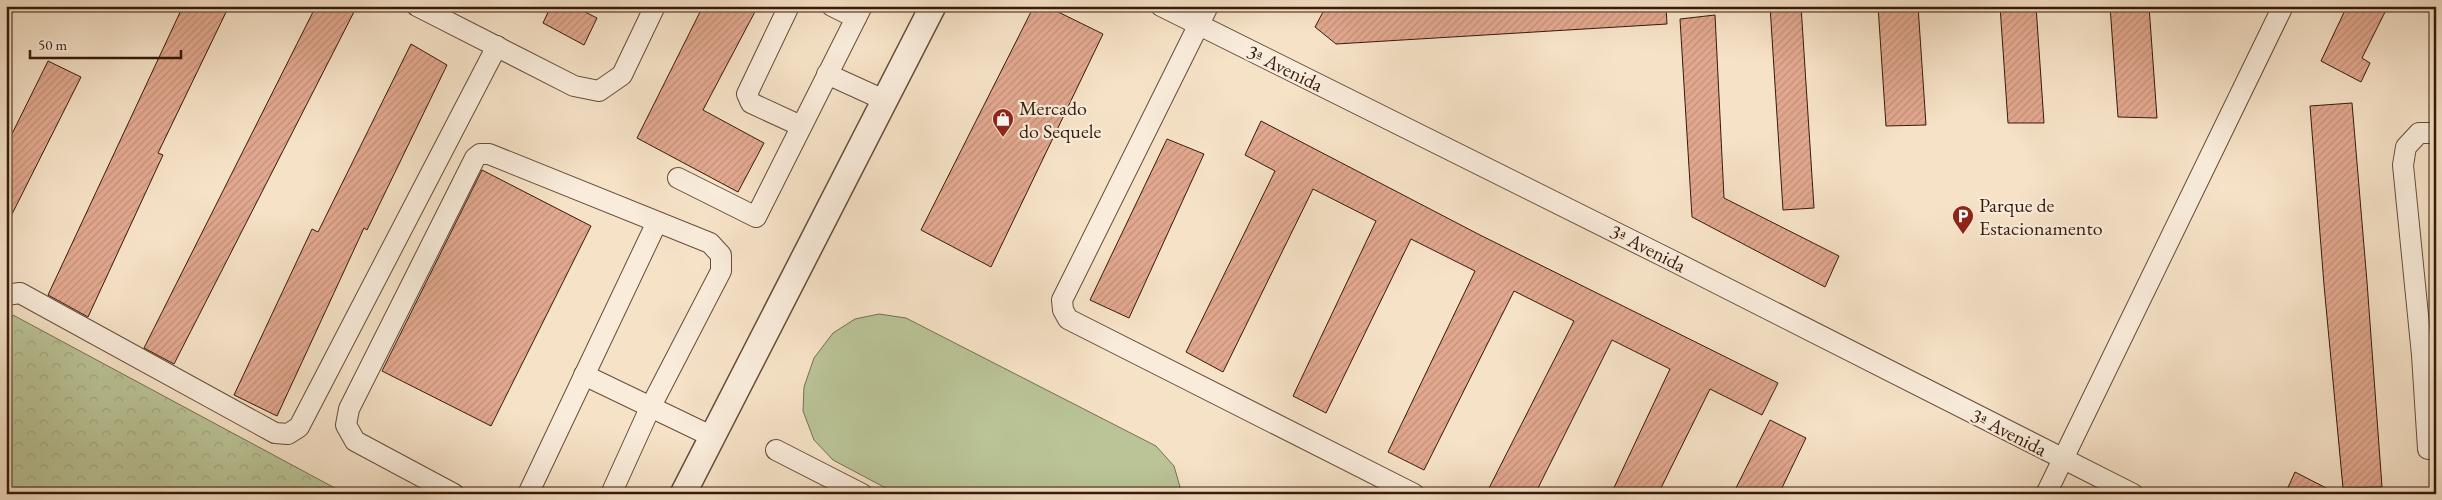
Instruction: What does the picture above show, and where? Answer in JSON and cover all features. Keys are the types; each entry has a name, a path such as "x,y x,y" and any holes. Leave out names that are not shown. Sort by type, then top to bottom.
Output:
{"street":[{"path":"417,6 574,86 599,91 622,75 655,6"},
{"path":"789,6 747,94 751,103 801,126"},
{"path":"678,178 756,217 859,12 832,6"},
{"path":"684,494 933,6"},
{"name":"3ª Avenida","path":"1161,6 1669,259 2133,494"},
{"path":"1208,6 1062,300 1063,310 1068,319 1414,494"},
{"path":"2046,494 2283,6"},
{"path":"6,295 20,293 275,433 288,434 299,427 497,46"},
{"path":"827,74 884,100"},
{"path":"2428,449 2429,355 2404,165 2406,147 2419,133 2436,133"},
{"path":"454,494 355,441 346,425 349,409 475,158 480,154 489,154 710,243 721,255 722,271 650,408 610,494"},
{"path":"528,494 657,222"},
{"path":"584,375 712,437"},
{"path":"776,450 862,494"}],"green space":[{"path":"879,314 906,318 1156,446 1174,466 1182,494 897,494 833,460 814,440 803,411 804,387 814,358 833,333 855,319"},
{"path":"13,315 346,494 6,494 6,329"}],"building":[{"path":"183,6 229,6 158,153 163,155 88,317 48,295"},
{"path":"316,6 357,6 174,364 144,348"},
{"path":"551,6 573,6 597,18 584,45 543,23"},
{"path":"703,6 758,6 703,110 764,143 738,192 637,138"},
{"path":"1034,6 1046,6 1103,34 991,267 921,230"},
{"path":"1412,6 1666,6 1667,24 1336,44 1315,27 1323,12"},
{"path":"1770,6 1801,6 1814,208 1783,210"},
{"path":"1878,6 1918,6 1926,125 1886,126"},
{"path":"2000,6 2036,6 2044,123 2008,123"},
{"path":"2110,6 2149,6 2157,118 2118,117"},
{"path":"2347,6 2388,6 2362,58 2370,63 2361,82 2321,61"},
{"path":"1715,15 1724,198 1839,256 1825,287 1692,217 1680,19"},
{"path":"411,44 447,65 367,230 364,228 277,416 234,395 312,229 318,232"},
{"path":"48,61 81,77 6,226 6,146"},
{"path":"2352,103 2382,487 2343,488 2310,106"},
{"path":"1261,121 1480,235 1778,383 1762,415 1710,389 1658,494 1611,494 1670,369 1612,340 1535,494 1486,494 1574,321 1514,291 1424,470 1388,452 1475,271 1411,239 1326,413 1293,396 1376,221 1313,189 1223,372 1186,352 1275,171 1245,155"},
{"path":"1167,139 1204,154 1129,318 1090,300"},
{"path":"482,170 591,226 491,426 382,371"},
{"path":"1770,420 1806,438 1779,494 1733,494"},
{"path":"2295,472 2338,494 2285,494"}],"place":[{"name":"Mercado do Sequele","path":"1003,138"},
{"name":"Parque de Estacionamento","path":"1963,235"}]}
